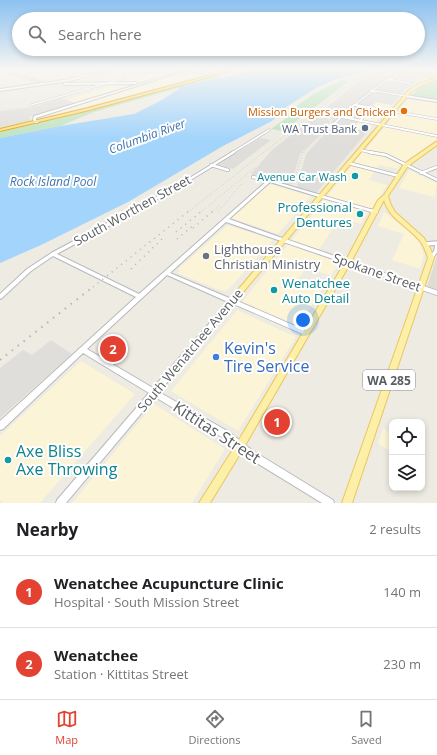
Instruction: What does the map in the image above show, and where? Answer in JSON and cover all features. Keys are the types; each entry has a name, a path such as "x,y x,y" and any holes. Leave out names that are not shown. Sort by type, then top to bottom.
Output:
{"highway":[{"path":"0,130 37,122 147,92"}],"main road":[{"path":"37,122 33,118 113,92"},
{"name":"South Wenatchee Avenue","path":"60,503 380,125 410,92"},
{"path":"406,96 437,101"},
{"path":"204,503 240,446 348,262 381,211 381,200 386,196 406,165 437,143"},
{"path":"0,426 166,273 270,182 320,196"},
{"path":"386,196 387,204 391,212 426,244 430,258"},
{"path":"381,211 410,228"},
{"name":"Spokane Street","path":"226,220 283,240"},
{"path":"53,254 140,297"},
{"name":"South Worthen Street","path":"0,297 29,270 53,254"},
{"name":"WA 285","path":"347,503 430,258"},
{"path":"166,273 232,301"},
{"name":"Kittitas Street","path":"83,350 226,434 250,454 330,503"}],"street":[{"path":"31,105 75,92"},
{"path":"335,123 368,92"},
{"path":"385,92 406,96"},
{"path":"355,105 437,119"},
{"path":"360,121 371,108"},
{"path":"342,117 437,136"},
{"name":"South Worthen Street","path":"53,254 177,187 210,165 269,130"},
{"path":"360,150 382,154 437,180"},
{"path":"348,163 399,176"},
{"path":"210,165 228,170"},
{"path":"421,173 437,167"},
{"path":"252,177 270,182"},
{"path":"320,196 381,211"},
{"name":"Spokane Street","path":"283,240 437,293"},
{"path":"426,244 437,244 436,251 430,258"},
{"path":"232,301 306,333"}],"shaded area":[{"path":"91,92 109,92 75,103 67,100"},
{"path":"116,92 139,92 53,115 48,113"},
{"path":"345,92 403,92 392,105 376,102 370,108 372,109 352,128 367,132 316,193 297,187 306,154 333,125 327,109"},
{"path":"61,98 75,103 29,117 31,120 28,122 0,129 0,111 32,107"},
{"path":"409,98 437,102 437,118 420,117 437,120 437,139 404,162 389,155 366,149"},
{"path":"376,102 392,105 367,132 352,129"},
{"path":"320,112 324,113 330,122 326,126 328,127 300,154 291,185 251,174 272,150"},
{"path":"260,138 271,140 233,169 216,164"},
{"path":"363,151 382,156 400,165 398,169 379,165 369,180 387,185 372,209 327,196"},
{"path":"409,170 437,183 435,197 399,188"},
{"path":"269,184 311,196 278,234 231,218"},
{"path":"324,200 368,212 361,224 340,218 316,254 339,262 331,276 307,267 298,279 322,289 299,326 242,302"},
{"path":"384,212 412,234 420,244 424,255 420,269 392,260 404,234 378,226"},
{"path":"228,225 273,240 228,290 222,291 177,273 180,271 178,269"},
{"path":"437,256 437,291 427,287"},
{"path":"237,310 296,337 238,431 171,391"},
{"path":"51,340 72,354 0,418 0,368 23,350 32,355"},
{"path":"81,361 135,394 40,503 3,503 0,500 0,436"},
{"path":"154,404 225,449 192,503 72,503"},
{"path":"383,428 389,431 389,450 378,444"}],"green space":[{"path":"153,92 164,92 94,112 60,126 0,138 0,131 54,119"},
{"path":"334,92 283,131 271,129 284,120 293,109 315,93"},
{"path":"415,92 437,92 437,99 417,97 412,95"}],"water":[{"name":"Rock Island Pool","path":"173,92 309,92 286,107 282,114 270,122 223,146 128,202 41,245 0,263 0,138 60,126 134,114"}],"railway":[{"path":"188,212 340,92"},
{"path":"293,184 303,152 332,124 327,108 333,102"},
{"path":"201,212 256,167"},
{"path":"218,212 243,182"},
{"path":"212,212 220,205"},
{"path":"93,287 189,211"},
{"path":"176,232 202,211"},
{"path":"193,228 213,211"},
{"path":"177,239 195,224"},
{"path":"131,269 165,236"},
{"path":"0,360 94,286"}],"place":[{"name":"Mission Burgers and Chicken","path":"404,111"},
{"name":"WA Trust Bank","path":"365,128"},
{"name":"Avenue Car Wash","path":"355,176"},
{"name":"Professional Dentures","path":"360,214"},
{"name":"Lighthouse Christian Ministry","path":"206,256"},
{"name":"Wenatchee Auto Detail","path":"274,290"},
{"name":"Wenatchee","path":"113,349"},
{"name":"Kevin's Tire Service","path":"216,357"},
{"name":"Wenatchee Acupuncture Clinic","path":"277,422"},
{"name":"Axe Bliss Axe Throwing","path":"8,460"}],"water label":[{"name":"Columbia River","path":"147,136"}]}
